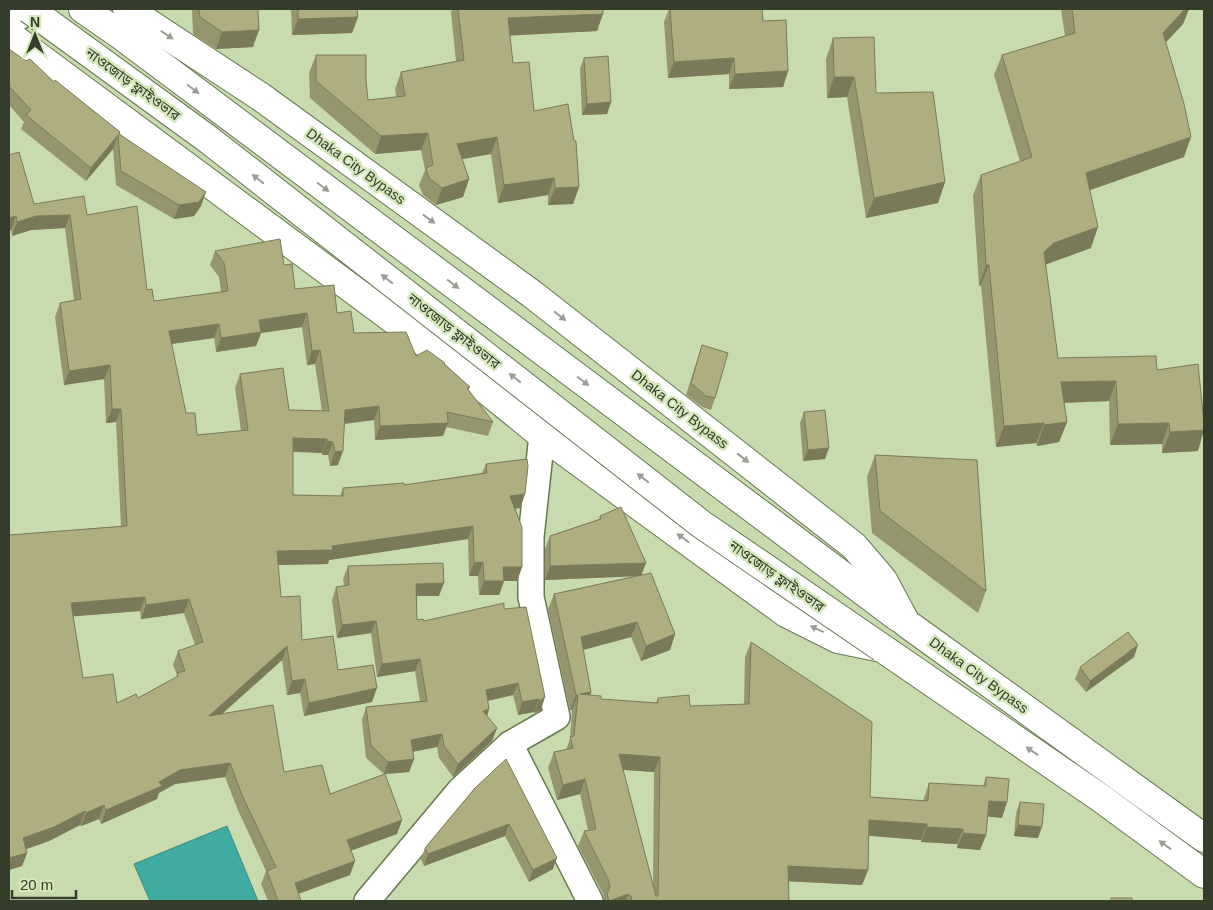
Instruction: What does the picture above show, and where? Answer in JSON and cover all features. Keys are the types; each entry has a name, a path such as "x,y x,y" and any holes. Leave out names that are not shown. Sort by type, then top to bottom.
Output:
{"highway":[{"name":"নাওজোড় ফ্লাইওভার","path":"30,9 209,140 701,524 1102,799 1204,874"},
{"path":"83,9 130,42 906,623"},
{"name":"Dhaka City Bypass","path":"126,9 262,97 524,288 854,546 883,580 906,623 1204,838"},
{"path":"9,35 455,365 542,435 786,613 838,639 882,648"}],"street":[{"path":"9,24 30,9"},
{"path":"367,901 460,790 510,744 558,717 532,597 532,537 542,435"},
{"path":"510,744 590,901"}],"water":[{"path":"227,826 258,901 150,901 134,864"}],"building":[{"path":"199,9 258,9 259,30 222,32 200,17"},
{"path":"298,9 357,9 358,17 298,19"},
{"path":"458,9 603,9 603,14 508,18 513,63 529,62 534,111 568,104 574,141 576,141 579,187 555,188 554,178 504,185 497,137 457,144 469,179 442,188 429,178 426,168 433,165 428,133 381,136 316,81 316,55 366,55 368,100 405,96 401,72 464,60"},
{"path":"670,9 762,9 763,21 786,20 788,71 735,74 734,58 674,62"},
{"path":"1072,9 1185,9 1163,33 1184,104 1191,137 1086,173 1098,227 1054,243 1044,252 1058,358 1156,356 1157,370 1198,364 1204,430 1170,432 1169,423 1118,424 1116,381 1061,382 1067,422 1044,425 1044,423 1004,426 989,265 986,265 981,175 1032,157 1002,55 1075,33"},
{"path":"874,37 876,93 933,92 945,182 874,198 854,77 834,77 833,38"},
{"path":"9,49 26,61 30,59 54,82 55,80 120,132 119,134 206,192 199,202 179,205 121,171 118,135 91,168 26,115 31,110 9,86"},
{"path":"608,56 611,102 587,104 584,58"},
{"path":"19,152 34,204 84,196 87,215 137,206 147,290 152,289 154,301 228,291 224,263 215,251 280,239 284,265 292,264 295,289 334,285 337,313 351,311 354,333 406,332 416,356 427,350 445,363 470,387 467,388 493,422 447,412 448,423 380,426 379,406 345,410 343,451 335,452 333,442 327,441 327,439 293,438 293,495 343,496 343,488 404,483 404,485 487,473 486,464 527,459 525,494 510,496 522,527 522,567 503,567 504,581 484,581 483,562 474,563 473,526 332,546 333,550 277,551 281,597 300,596 302,640 333,636 338,670 373,665 377,688 309,703 305,679 292,681 287,646 209,716 273,705 284,772 322,765 330,794 385,774 402,820 347,840 355,861 295,883 301,901 278,901 267,871 276,867 242,795 230,763 180,770 159,782 162,786 106,810 104,805 86,813 85,811 54,827 23,838 27,853 9,858 9,535 127,526 121,409 112,409 110,365 69,371 60,303 81,299 70,215 36,216 17,222 16,216 9,218 9,155","holes":["307,313 312,351 320,350 329,411 289,410 283,368 240,374 248,430 197,435 195,413 186,413 169,331 219,324 221,338 261,332 259,320","145,597 146,605 189,599 203,642 178,651 185,671 177,673 178,676 138,698 136,694 117,703 113,674 83,678 71,603"]},
{"path":"702,345 728,353 715,398 706,396 691,383"},
{"path":"825,410 829,448 808,450 804,412"},
{"path":"875,455 977,460 986,591 880,511"},
{"path":"621,507 646,563 550,566 550,536 601,519 600,516"},
{"path":"443,563 444,583 416,584 417,620 423,619 424,621 504,603 504,609 526,607 545,697 539,701 539,699 522,702 518,683 486,690 489,709 483,711 497,728 458,764 444,746 442,734 411,740 414,759 388,762 371,745 366,707 427,701 420,659 382,664 376,621 342,625 336,587 349,585 348,566"},
{"path":"651,573 675,634 646,646 637,622 581,637 591,692 580,694 601,696 601,699 658,703 658,698 689,695 690,706 749,704 751,642 872,722 870,797 928,801 929,783 986,786 986,777 1009,779 1007,802 989,801 986,835 963,833 963,829 927,827 927,824 869,820 868,870 788,866 789,901 632,901 631,896 628,894 609,901 607,894 610,887 608,879 584,831 596,829 585,779 563,785 554,752 573,748 570,737 574,736 578,695 576,695 554,594","holes":["619,754 660,757 658,896 656,896"]},
{"path":"1128,632 1138,645 1090,681 1080,667"},
{"path":"506,759 557,858 533,870 509,824 428,854 425,848 475,788"},
{"path":"1020,802 1044,804 1042,827 1018,825"},
{"path":"1111,898 1132,898 1132,901 1111,901"}]}
